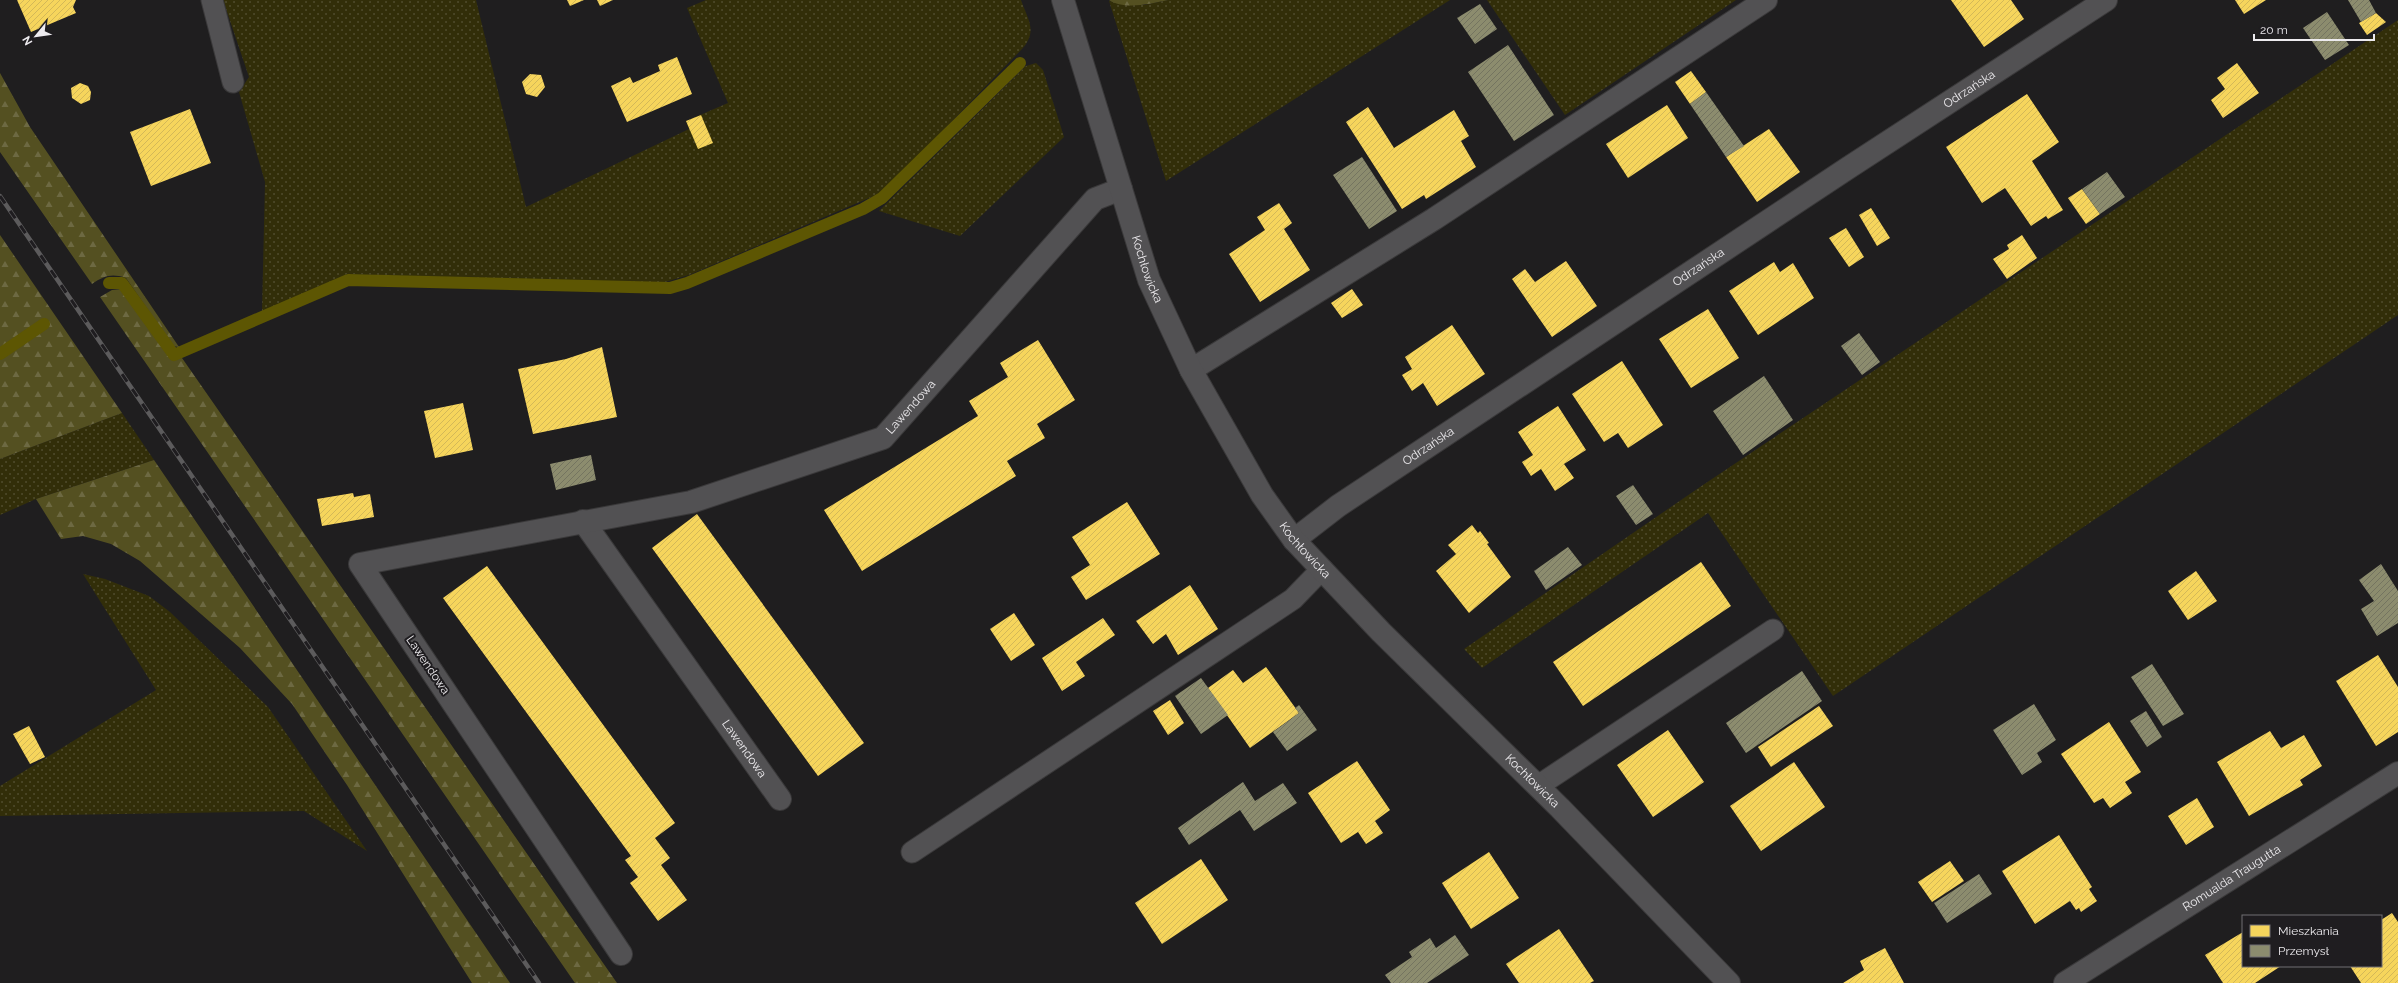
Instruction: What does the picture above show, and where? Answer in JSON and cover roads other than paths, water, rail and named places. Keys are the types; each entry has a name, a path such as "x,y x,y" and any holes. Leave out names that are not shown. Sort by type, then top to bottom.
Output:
{"street":[{"name":"Kochłowicka","path":"1063,0 1150,280 1191,370 1239,457 1262,495 1294,540 1381,632 1538,786 1684,934 1729,983"},
{"path":"1191,370 1434,219 1766,0"},
{"name":"Odrzańska","path":"1294,540 1338,506 1848,168 2106,0"},
{"name":"Lawendowa","path":"621,954 360,564 583,521 691,502 883,438 1095,199 1121,189"},
{"name":"Lawendowa","path":"583,521 780,800"},
{"name":"Romualda Traugutta","path":"2065,983 2398,772"}],"lane":[{"path":"212,0 233,82"},
{"path":"912,852 1293,599 1322,569"},
{"path":"1538,786 1773,630"}],"waterway":[{"path":"109,283 122,283 174,355 348,280 670,288 687,283 863,209 882,198 1020,63"},
{"path":"0,354 44,324"}],"railway":[{"path":"0,196 539,983"}]}
